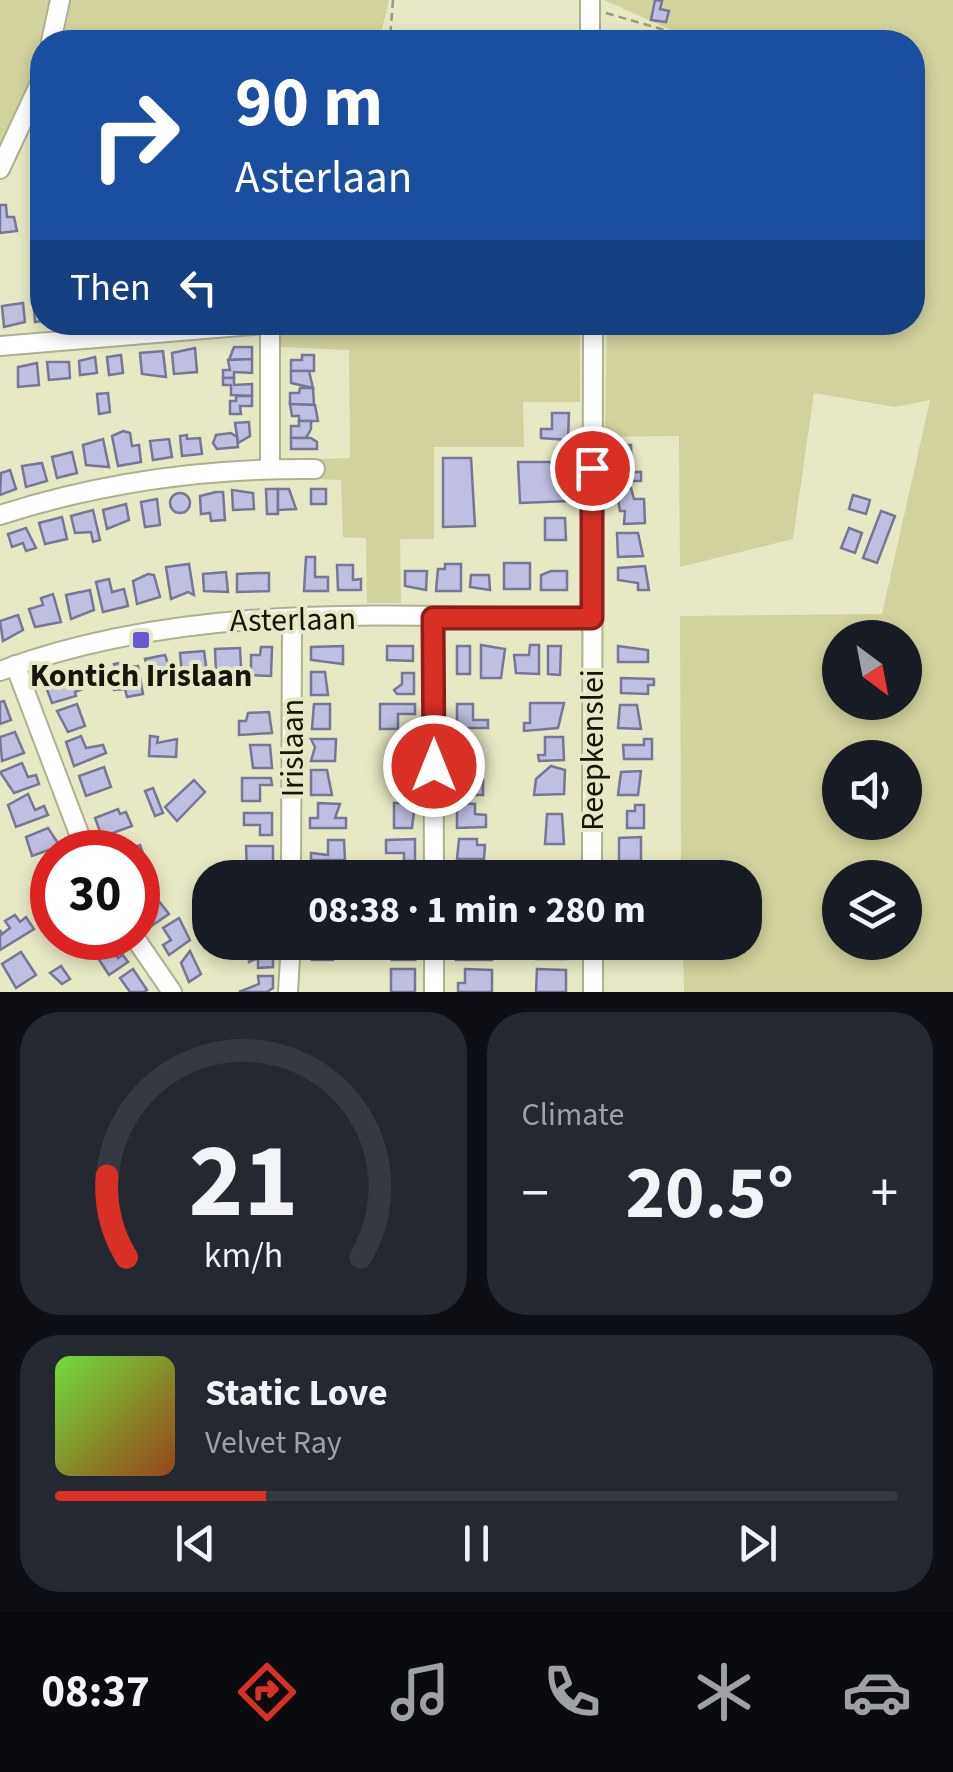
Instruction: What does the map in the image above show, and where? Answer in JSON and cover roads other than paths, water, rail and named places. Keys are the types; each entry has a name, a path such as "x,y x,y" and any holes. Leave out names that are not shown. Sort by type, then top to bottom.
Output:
{"street":[{"path":"54,30 60,0"},
{"path":"0,168 30,104"},
{"path":"0,346 132,335"},
{"path":"270,335 270,468"},
{"name":"Reepkenslei","path":"592,860 593,335"},
{"path":"0,515 116,484 270,468 315,469"},
{"name":"Irislaan","path":"292,618 292,860"},
{"path":"433,618 434,860"},
{"name":"Asterlaan","path":"8,668 143,630 221,620 592,618"},
{"path":"8,668 77,830"},
{"path":"150,960 172,992"},
{"path":"288,992 290,960"},
{"path":"434,960 434,992"},
{"path":"593,960 593,992"}],"place":[{"name":"Kontich Irislaan","path":"141,640"}]}
